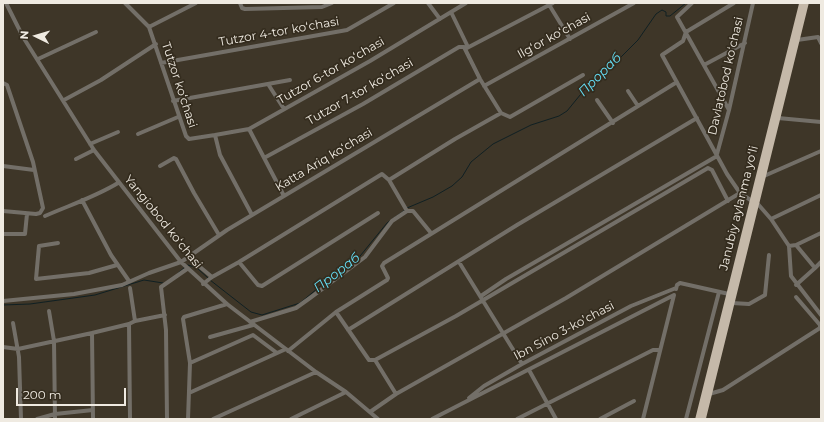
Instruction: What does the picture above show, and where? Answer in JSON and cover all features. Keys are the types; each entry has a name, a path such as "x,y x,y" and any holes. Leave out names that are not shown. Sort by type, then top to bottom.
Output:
{"highway":[{"name":"Janubiy aylanma yoʻli","path":"703,419 732,303 754,202 802,3"},
{"name":"Janubiy aylanma yoʻli","path":"698,419 729,294 754,202 764,176 806,3"}],"street":[{"name":"Yangiobod koʻchasi","path":"4,3 23,37 94,150 118,183 187,269 227,304 316,372 346,392 375,418"},
{"name":"Tutzor koʻchasi","path":"125,3 149,27 156,44 178,116 187,138 215,135"},
{"path":"149,27 196,3"},
{"path":"240,3 242,8 245,9 322,8 332,3"},
{"name":"Tutzor 4-tor koʻchasi","path":"162,63 347,30 387,5 394,3"},
{"path":"428,3 440,18"},
{"name":"Tutzor 6-tor koʻchasi","path":"215,135 249,129 370,61 466,3"},
{"name":"Ilgʻor koʻchasi","path":"484,86 634,3"},
{"path":"692,3 677,17 729,110"},
{"path":"734,3 686,32 683,41 662,55 740,194 754,202 771,219 789,246 789,270 796,284 821,315"},
{"name":"Davlatobod koʻchasi","path":"717,155 745,43 753,3"},
{"path":"550,4 570,39"},
{"name":"Tutzor 7-tor koʻchasi","path":"264,158 363,104 459,47 467,48 550,4"},
{"path":"451,12 480,79 501,113 510,117 583,75"},
{"path":"38,59 96,32"},
{"path":"797,40 818,37 821,42"},
{"path":"704,65 745,43"},
{"path":"64,100 101,80 156,44"},
{"name":"Katta Ariq koʻchasi","path":"3,301 74,294 122,285 181,262 252,215 480,79"},
{"path":"173,101 290,80"},
{"path":"189,393 277,353 287,350 336,312 388,280 382,265 431,233 613,123 677,82"},
{"path":"3,83 7,85 34,170 43,208 40,213 27,214 3,211"},
{"path":"268,84 284,110"},
{"path":"628,91 638,106"},
{"path":"597,100 613,123"},
{"path":"389,180 455,139 501,113"},
{"path":"138,134 178,116"},
{"path":"348,330 697,118"},
{"path":"778,118 821,122"},
{"path":"249,129 284,196"},
{"path":"90,144 118,132"},
{"path":"215,135 220,155 252,215"},
{"path":"76,159 94,150"},
{"path":"764,176 821,151"},
{"path":"482,298 513,275 717,155"},
{"path":"160,166 174,158 176,159 194,193 220,235"},
{"path":"3,166 34,170"},
{"path":"336,312 369,360 374,360 708,168 711,168 728,201"},
{"path":"204,284 212,277 384,174 406,209 413,211 431,233"},
{"path":"677,179 679,184"},
{"path":"45,216 100,194 118,183"},
{"path":"370,412 396,394 566,298 740,194"},
{"path":"771,219 821,195"},
{"path":"82,200 117,265 130,282"},
{"path":"210,337 296,308 365,257 392,222 406,209"},
{"path":"239,262 258,285 262,286 378,213"},
{"path":"3,234 25,234 27,214"},
{"path":"789,246 821,233"},
{"path":"58,243 39,246 36,279 89,273 117,265"},
{"path":"796,244 815,268"},
{"path":"732,303 749,304 765,295 769,255"},
{"path":"188,257 212,277"},
{"path":"459,262 522,364"},
{"path":"796,284 821,262"},
{"path":"167,419 165,315 162,285 170,282 187,269"},
{"name":"Ibn Sino 3-koʼchasi","path":"467,400 484,386 522,364 631,306 676,288 680,283 719,292"},
{"path":"130,288 135,321"},
{"path":"643,419 676,288"},
{"path":"686,419 719,292 729,294"},
{"name":"Ibn Sino 3-koʼchasi","path":"432,419 674,295"},
{"path":"709,394 723,390 820,328 820,325 796,297"},
{"path":"188,419 190,363 184,317 227,304"},
{"path":"816,309 821,306"},
{"path":"49,311 54,341 55,417"},
{"path":"3,347 18,349 165,315"},
{"path":"13,323 15,344 18,349 21,419"},
{"path":"129,324 130,419"},
{"path":"190,363 251,336 258,328"},
{"path":"92,333 93,419"},
{"path":"251,336 256,337 277,353"},
{"path":"517,419 653,350 660,350"},
{"path":"374,360 396,394"},
{"name":"Ibn Sino 3-koʼchasi","path":"529,370 556,419"},
{"path":"213,419 316,372"},
{"path":"291,419 346,392"},
{"path":"600,419 634,401"},
{"path":"37,419 93,410"}],"waterway":[{"name":"Прораб","path":"407,208 433,197 452,186 462,177 471,162 493,144 531,125 559,116 567,111 585,89 594,84 638,40 656,14 662,10 666,12 666,16 670,16 686,3"},
{"name":"Прораб","path":"356,261 387,223 405,210"},
{"name":"Прораб","path":"210,280 251,312 262,315 300,303 336,273 353,264"},
{"name":"Прораб","path":"188,265 197,268 208,278"},
{"name":"Прораб","path":"177,274 185,267"},
{"name":"Прораб","path":"3,305 30,304 95,295 144,280 163,283"}]}
